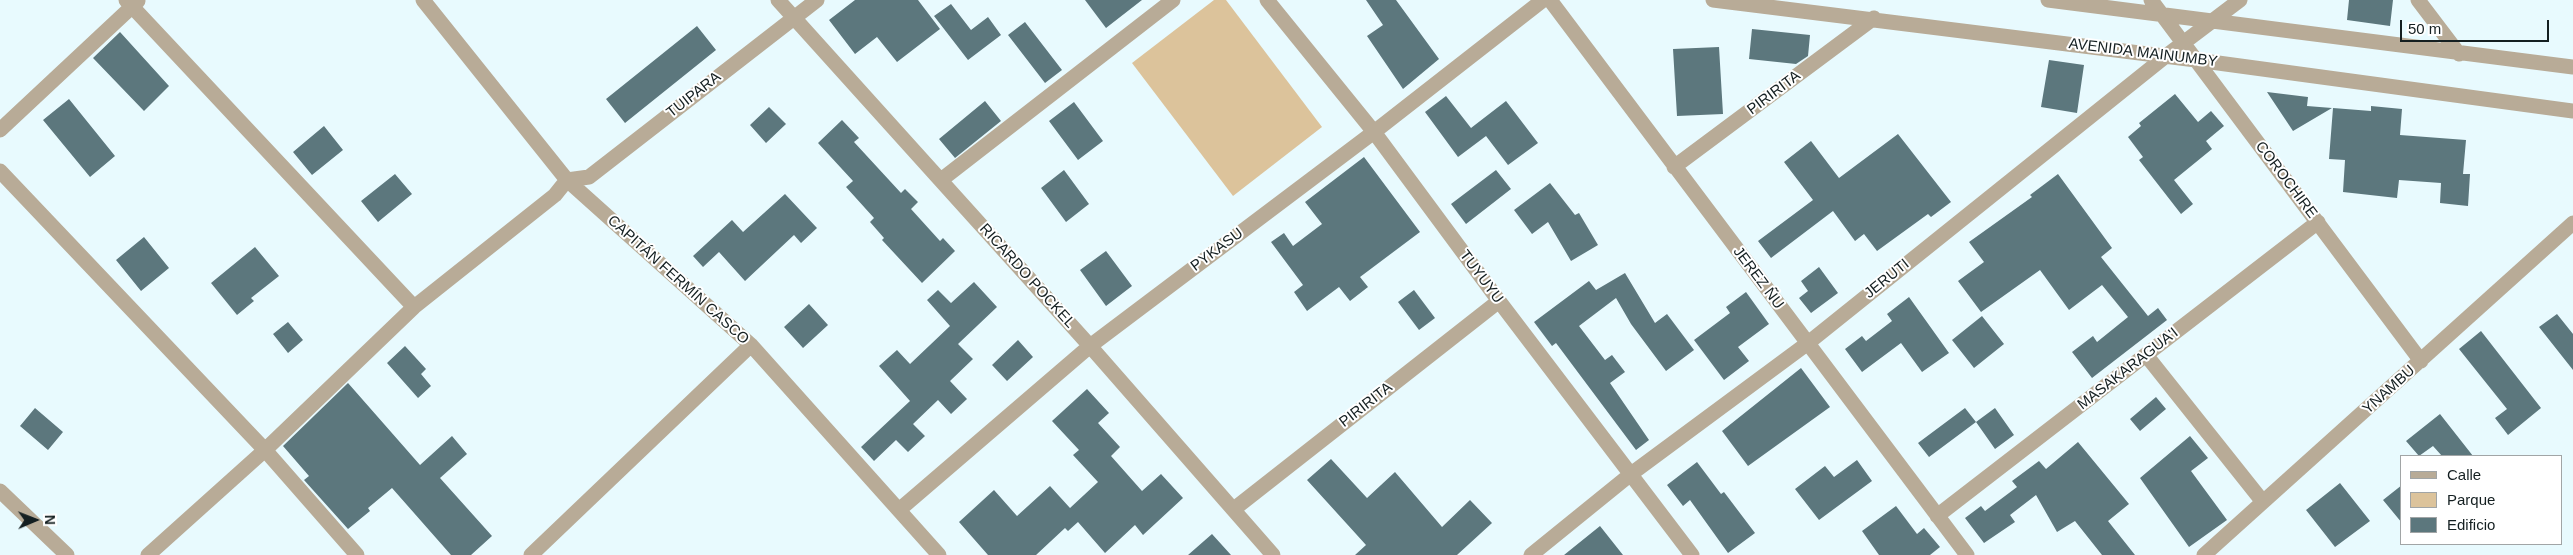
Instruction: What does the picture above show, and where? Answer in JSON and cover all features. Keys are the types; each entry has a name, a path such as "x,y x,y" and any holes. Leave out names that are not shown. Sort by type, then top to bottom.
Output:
{"street":[{"name":"CAPITÁN FERMÍN CASCO","path":"422,0 567,180 751,345 939,555"},
{"name":"RICARDO POCKEL","path":"778,0 1090,346 1273,555"},
{"name":"TUIPARA","path":"567,180 589,177 817,0"},
{"path":"940,180 1173,0"},
{"name":"TUYUYU","path":"1267,0 1374,132 1499,301 1692,555"},
{"name":"PYKASU","path":"899,510 1090,346 1374,132 1543,0"},
{"name":"JEREZ ÑU","path":"1550,0 1967,555"},
{"name":"AVENIDA MAINUMBY","path":"1713,0 1874,18 2573,111"},
{"path":"2048,0 2459,54 2573,67"},
{"name":"COROCHIRE","path":"2151,0 2422,361"},
{"name":"JERUTI","path":"1531,555 1631,474 1808,343 2183,42 2240,0"},
{"path":"2418,0 2459,54"},
{"path":"0,130 132,2 414,308"},
{"name":"PIRIRITA","path":"1674,167 1874,18"},
{"path":"0,171 265,450 357,555"},
{"path":"148,555 265,450 414,308 555,195 567,180"},
{"name":"MASAKARAGUA'I","path":"1937,516 2318,222"},
{"name":"YNAMBU","path":"2204,555 2422,361 2573,223"},
{"name":"PIRIRITA","path":"1234,509 1499,301"},
{"path":"531,555 751,345"},
{"path":"2146,355 2263,502"},
{"path":"0,492 67,555"}],"green space":[{"path":"1214,0 1226,0 1322,127 1233,196 1132,63"}],"building":[{"path":"855,0 918,0 940,29 897,62 877,37 855,54 829,20"},
{"path":"1085,0 1142,0 1106,28"},
{"path":"1366,0 1396,0 1439,59 1403,89 1367,36 1383,25"},
{"path":"2349,0 2393,0 2390,26 2347,20"},
{"path":"951,4 971,30 988,17 1001,35 968,60 934,16"},
{"path":"1025,22 1062,70 1045,83 1008,35"},
{"path":"697,26 716,50 625,123 606,99"},
{"path":"1752,29 1810,35 1808,56 1796,64 1749,59"},
{"path":"120,32 169,86 144,111 93,58"},
{"path":"1719,47 1723,114 1677,116 1673,49"},
{"path":"2049,60 2084,65 2077,113 2041,107"},
{"path":"2267,92 2308,97 2307,106 2332,108 2293,131"},
{"path":"2175,94 2198,122 2211,111 2224,126 2206,141 2212,149 2174,180 2193,204 2181,214 2139,160 2143,157 2128,137 2141,126 2139,123"},
{"path":"1446,96 1471,128 1506,101 1538,143 1508,165 1486,136 1458,157 1425,112"},
{"path":"69,99 115,156 90,177 43,120"},
{"path":"985,101 1001,121 955,158 939,139"},
{"path":"1074,102 1103,141 1078,160 1049,121"},
{"path":"2371,106 2402,109 2400,135 2466,140 2463,174 2470,174 2468,206 2440,203 2441,183 2399,180 2397,198 2343,192 2345,160 2329,159 2333,108 2371,111"},
{"path":"769,107 786,124 766,143 750,125"},
{"path":"842,120 859,138 854,142 901,193 905,189 918,202 911,209 940,241 943,238 955,251 922,283 882,240 884,238 870,222 874,218 846,187 853,181 818,143"},
{"path":"324,126 343,150 312,175 293,152"},
{"path":"1898,134 1951,202 1931,217 1928,214 1877,251 1864,234 1855,241 1833,211 1771,258 1758,241 1813,200 1784,162 1811,141 1839,178"},
{"path":"1364,157 1420,232 1360,277 1368,287 1350,301 1339,287 1307,311 1294,292 1303,285 1271,242 1284,233 1293,246 1322,224 1305,202"},
{"path":"1064,170 1089,204 1066,222 1041,188"},
{"path":"1496,170 1511,189 1466,224 1451,204"},
{"path":"395,174 412,194 378,222 361,201"},
{"path":"2058,174 2112,248 2101,257 2148,316 2158,308 2167,320 2092,378 2072,352 2093,336 2097,342 2128,317 2102,285 2069,310 2040,270 1981,312 1958,281 1984,262 1969,242 2032,197 2030,195"},
{"path":"1550,183 1575,215 1579,213 1598,245 1571,261 1548,222 1532,234 1514,210"},
{"path":"785,194 817,228 801,243 794,235 745,281 719,252 703,267 693,256 732,220 743,232"},
{"path":"144,237 169,268 141,291 116,260"},
{"path":"255,247 279,276 251,298 254,301 237,315 211,283"},
{"path":"1106,251 1132,286 1106,306 1080,270"},
{"path":"1819,267 1838,293 1811,313 1799,298 1808,291 1801,281"},
{"path":"1625,273 1655,323 1667,314 1694,350 1666,371 1631,324 1616,298 1579,326 1605,360 1612,355 1625,372 1610,383 1649,440 1636,450 1556,343 1552,346 1534,322 1589,281 1596,290"},
{"path":"974,282 997,307 958,344 973,359 950,381 967,399 951,414 938,400 913,424 925,436 908,452 896,440 874,461 861,447 910,401 879,366 897,350 910,364 950,326 927,300 938,290 951,303"},
{"path":"1414,290 1435,318 1419,330 1398,302"},
{"path":"1746,292 1769,324 1738,347 1749,361 1724,380 1694,340 1730,313 1726,307"},
{"path":"1909,297 1949,353 1922,372 1901,343 1862,372 1845,349 1862,336 1866,341 1892,321 1887,314"},
{"path":"809,304 828,325 803,348 784,327"},
{"path":"2557,314 2573,334 2573,370 2539,327"},
{"path":"1982,316 2004,344 1974,368 1952,340"},
{"path":"288,322 303,340 288,353 273,334"},
{"path":"2481,331 2541,408 2508,435 2495,418 2507,409 2459,349"},
{"path":"1018,340 1033,357 1007,381 992,365"},
{"path":"405,346 426,369 421,374 431,386 418,398 387,363"},
{"path":"1801,368 1830,407 1748,466 1722,431"},
{"path":"348,383 420,465 452,436 467,454 440,478 492,536 471,555 451,555 392,488 368,508 370,511 348,529 304,480 309,476 283,446"},
{"path":"1087,389 1109,413 1098,423 1120,447 1111,456 1142,491 1161,474 1183,498 1143,535 1135,525 1105,553 1078,522 1068,531 1065,528 1036,555 988,555 959,522 994,490 1017,516 1050,486 1070,508 1098,482 1073,455 1079,450 1052,421"},
{"path":"2156,397 2166,409 2140,431 2130,419"},
{"path":"35,408 63,432 48,450 20,426"},
{"path":"1965,408 1976,422 1929,457 1918,443"},
{"path":"1995,408 2014,435 1995,449 1976,422"},
{"path":"2440,414 2472,455 2441,455 2433,446 2418,455 2406,441"},
{"path":"2190,436 2208,458 2191,471 2227,520 2189,547 2140,478"},
{"path":"2078,442 2129,504 2108,521 2135,555 2102,555 2075,521 2057,532 2036,495 2010,515 2015,522 1984,543 1965,518 1981,506 1985,511 2017,487 2012,481 2039,461 2046,469"},
{"path":"1331,459 1367,498 1395,472 1442,527 1470,500 1492,523 1457,555 1355,555 1366,545 1307,480"},
{"path":"1857,460 1872,481 1819,520 1795,489 1825,466 1834,477"},
{"path":"1697,462 1721,494 1724,492 1755,533 1728,553 1690,500 1683,506 1667,485"},
{"path":"2340,483 2370,521 2335,547 2306,510"},
{"path":"2400,487 2400,521 2383,500"},
{"path":"1896,506 1917,534 1924,528 1940,547 1930,555 1879,555 1862,531"},
{"path":"1600,526 1623,555 1564,555"},
{"path":"1212,534 1231,555 1188,555"}]}
